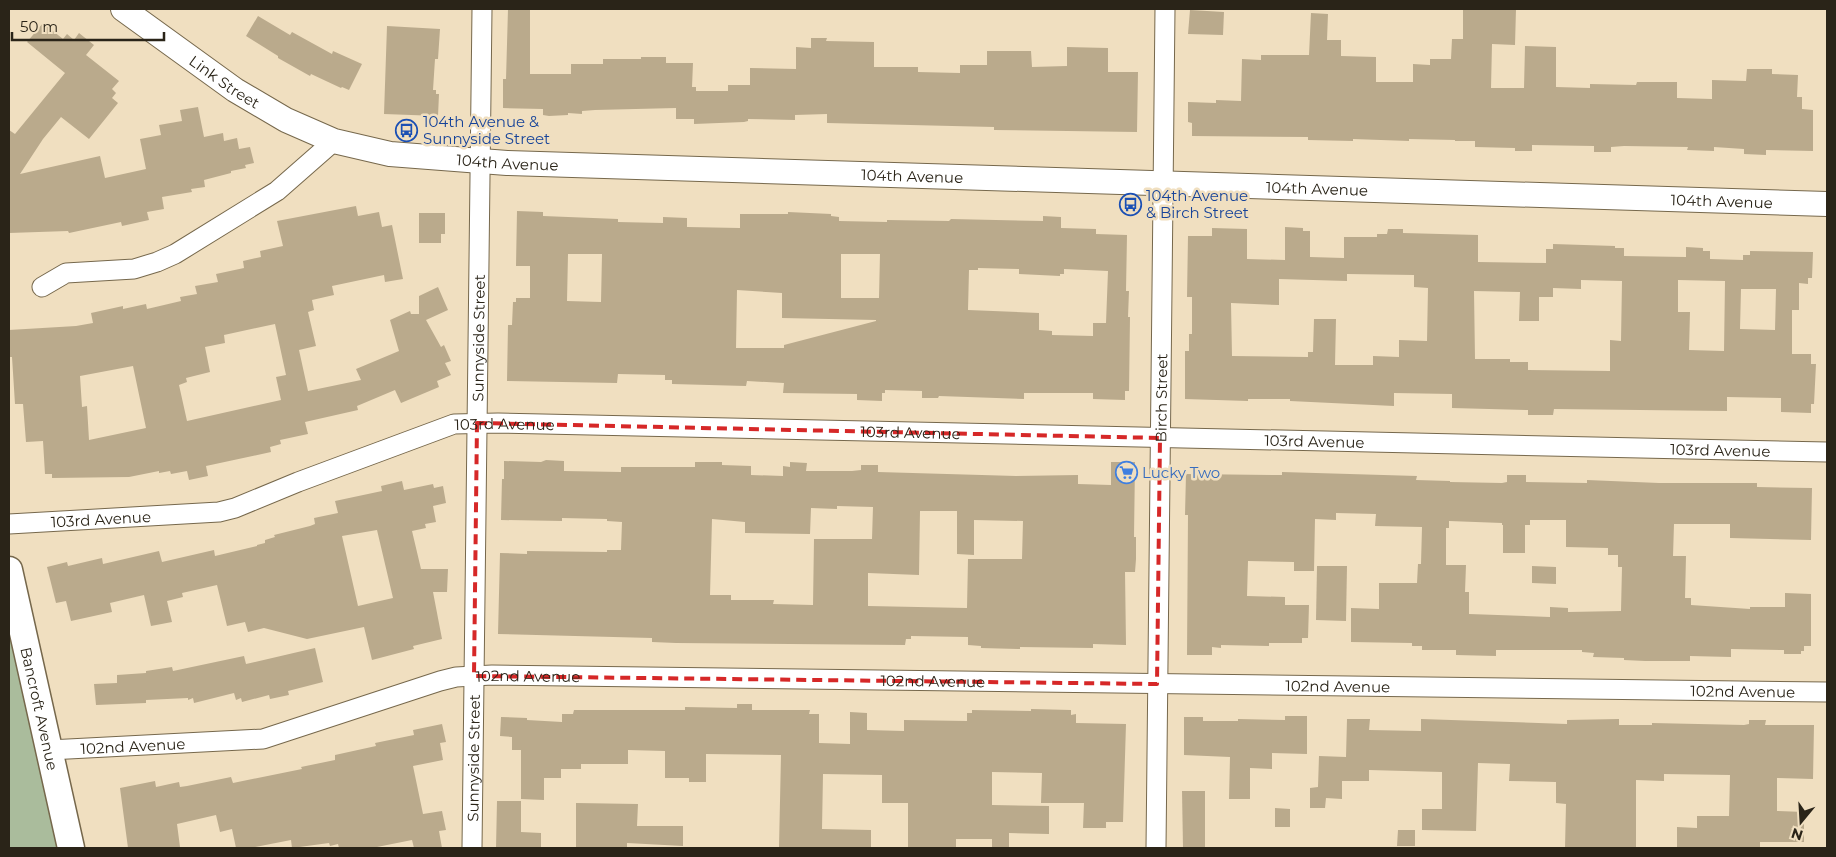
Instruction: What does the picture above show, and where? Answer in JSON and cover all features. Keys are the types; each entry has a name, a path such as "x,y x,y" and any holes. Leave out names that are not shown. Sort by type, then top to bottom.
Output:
{"main road":[{"name":"Bancroft Avenue","path":"9,570 70,848"}],"street":[{"name":"Link Street","path":"123,9 235,90 286,120 334,141"},
{"name":"Sunnyside Street","path":"472,848 482,9"},
{"name":"Birch Street","path":"1156,848 1165,9"},
{"name":"104th Avenue","path":"334,141 390,154 480,161 1827,204"},
{"path":"42,287 66,273 134,268 157,262 176,254 277,191 334,141"},
{"name":"103rd Avenue","path":"9,524 219,512 235,508 298,482 454,424 477,423 1827,452"},
{"name":"102nd Avenue","path":"49,750 263,739 440,681 456,677 474,676 604,676 1827,692"}],"highlighted area":[{"path":"477,423 1160,438 1157,684 474,676"}],"green space":[{"path":"9,625 60,848 9,848"}],"building":[{"path":"508,9 530,9 530,74 571,74 571,64 603,64 603,59 666,57 666,63 693,63 692,87 696,87 696,91 728,91 728,85 750,85 750,68 796,69 796,47 811,48 811,38 827,38 826,41 874,42 874,67 918,67 918,72 960,73 960,65 987,65 987,51 1031,51 1032,67 1067,66 1067,47 1108,48 1108,72 1138,72 1137,132 994,130 994,127 827,123 827,114 795,115 795,120 748,119 748,121 744,122 694,124 694,119 676,119 676,108 595,110 582,111 582,114 568,113 568,115 549,116 543,115 543,109 503,108 503,79 506,79"},
{"path":"1463,9 1516,9 1515,45 1492,44 1491,88 1524,88 1525,46 1556,47 1556,87 1590,88 1590,84 1636,85 1637,82 1677,82 1677,98 1712,99 1712,80 1746,81 1747,69 1772,69 1772,74 1798,75 1797,97 1802,97 1802,109 1813,110 1813,151 1766,150 1766,155 1744,154 1744,149 1714,147 1714,151 1687,150 1688,147 1624,146 1611,147 1611,152 1594,152 1594,146 1532,145 1532,151 1515,151 1515,148 1475,147 1475,141 1455,140 1353,139 1353,141 1308,140 1308,137 1192,136 1192,123 1188,122 1188,102 1216,103 1216,100 1241,101 1242,59 1261,60 1261,55 1309,55 1311,13 1328,14 1327,40 1341,40 1341,56 1376,57 1376,82 1413,82 1413,64 1430,65 1430,59 1451,59 1452,39 1463,39"},
{"path":"1190,10 1224,12 1223,35 1188,34"},
{"path":"258,16 290,35 292,32 332,54 333,51 362,64 349,90 311,74 310,76 278,58 278,56 246,36"},
{"path":"43,23 63,39 67,34 74,40 79,33 94,45 86,55 119,81 112,89 116,93 112,98 118,103 89,139 61,117 43,139 20,174 100,156 105,178 146,169 140,139 161,135 159,125 182,121 180,110 198,107 204,137 223,133 224,141 237,138 239,149 250,147 254,163 245,165 246,168 204,180 205,187 191,189 192,192 162,197 164,209 147,212 149,220 122,226 121,222 69,233 68,231 9,233 9,130 15,134 65,73 27,42"},
{"path":"387,26 440,29 438,59 435,59 433,90 436,90 436,94 439,94 438,116 384,114"},
{"path":"356,206 358,216 379,212 382,227 392,225 403,279 385,282 384,275 332,286 334,295 312,300 314,310 308,312 316,346 299,350 308,391 361,380 356,369 399,351 390,320 410,311 411,314 419,314 419,296 438,287 448,310 426,320 441,347 444,345 451,361 445,363 451,375 437,381 439,387 401,403 395,390 357,406 358,410 305,422 308,434 280,440 281,444 270,447 271,452 206,466 208,476 189,480 187,471 171,474 170,471 159,473 159,471 129,477 52,478 52,474 45,474 43,441 26,442 23,404 15,404 12,357 9,357 9,330 76,326 93,323 91,313 123,306 123,309 146,304 147,309 181,301 180,297 197,294 195,286 218,282 216,274 244,268 243,261 261,257 260,251 283,246 277,221","holes":["275,324 286,375 276,377 281,400 187,421 179,385 187,382 186,378 210,372 205,347 225,343 224,335","133,366 146,428 89,440 87,406 82,407 80,376"]},
{"path":"517,211 543,212 543,216 618,219 618,222 663,223 663,217 687,218 687,227 740,228 740,214 788,214 788,212 831,214 831,216 839,217 839,221 887,222 887,220 949,221 951,219 1043,221 1043,216 1061,217 1061,228 1096,229 1096,234 1127,235 1126,291 1129,291 1128,317 1130,317 1129,391 1125,391 1125,400 1093,399 1093,393 1024,393 1024,399 939,396 938,398 922,398 922,391 885,390 885,393 882,393 882,401 857,400 857,394 783,393 784,383 747,381 746,386 672,384 672,380 665,380 665,375 618,374 617,383 507,381 508,325 512,325 513,302 516,302 516,298 530,298 530,266 516,266","holes":["568,254 602,254 601,302 567,301","841,254 880,254 879,298 841,298","978,268 1019,269 1019,274 1060,276 1060,274 1064,274 1064,269 1108,271 1106,323 1093,323 1093,336 1052,335 1052,331 1039,330 1039,313 968,310 969,270 978,270","737,290 782,293 782,318 876,320 784,345 784,348 736,348"]},
{"path":"419,213 445,213 445,234 441,234 441,243 419,243"},
{"path":"1285,227 1303,228 1303,231 1310,231 1310,257 1344,258 1344,237 1377,237 1377,234 1387,234 1388,229 1403,229 1403,233 1478,235 1478,262 1546,263 1546,249 1553,249 1553,244 1615,246 1615,248 1624,248 1624,256 1686,257 1686,247 1703,248 1703,251 1710,251 1710,259 1743,260 1743,255 1750,255 1750,251 1813,252 1812,278 1808,278 1808,284 1799,283 1799,310 1792,310 1792,354 1811,354 1811,364 1816,364 1814,404 1811,404 1811,413 1781,412 1781,398 1727,397 1727,411 1554,409 1553,415 1528,415 1528,410 1452,408 1452,394 1394,393 1394,406 1290,401 1290,399 1248,399 1248,401 1185,399 1185,351 1189,351 1189,334 1192,334 1192,297 1187,297 1188,236 1212,236 1212,228 1247,229 1247,259 1285,260","holes":["1347,274 1414,275 1414,287 1428,288 1427,341 1399,340 1399,357 1373,356 1373,365 1335,365 1336,319 1314,319 1313,352 1308,352 1308,357 1232,356 1231,303 1279,305 1279,279 1347,281","1581,280 1622,281 1621,341 1610,340 1610,371 1528,370 1528,362 1510,362 1510,359 1475,359 1474,291 1520,292 1519,321 1539,321 1539,297 1553,297 1553,288 1581,289","1678,280 1725,281 1724,351 1689,350 1690,312 1678,312","1741,289 1776,289 1775,330 1740,329"]},
{"path":"546,460 564,461 564,471 621,472 621,467 695,467 695,462 722,462 722,465 751,466 751,475 783,476 783,466 790,467 790,462 807,463 806,471 852,471 861,470 861,465 878,465 878,472 1016,476 1078,475 1078,484 1111,485 1111,462 1135,462 1134,537 1136,537 1136,559 1135,572 1125,572 1126,645 1093,644 1093,648 981,648 981,646 968,645 968,637 911,636 911,639 906,639 905,645 676,643 652,642 652,638 498,634 500,553 527,554 527,551 607,552 607,550 621,550 622,522 607,521 607,519 562,518 562,521 501,520 504,461 541,462","holes":["837,506 873,507 872,539 814,539 813,605 773,604 774,600 731,600 731,595 710,595 712,519 745,522 745,533 810,534 811,508 837,509","920,511 957,511 957,554 974,555 974,520 1023,521 1022,559 968,559 967,608 868,606 868,573 919,575"]},
{"path":"1282,472 1417,476 1416,480 1502,483 1507,482 1507,475 1526,475 1526,482 1587,483 1587,480 1659,483 1757,483 1757,487 1812,488 1811,540 1730,538 1730,524 1674,524 1673,556 1686,556 1685,598 1691,598 1691,605 1750,609 1750,607 1785,607 1785,593 1811,594 1811,646 1804,646 1804,651 1801,651 1801,654 1784,654 1784,650 1731,649 1731,657 1690,656 1690,661 1645,661 1593,657 1594,653 1582,652 1582,650 1496,650 1496,656 1456,655 1456,650 1422,650 1422,646 1412,646 1412,643 1351,642 1351,608 1379,609 1379,583 1417,583 1418,564 1421,564 1422,527 1375,526 1376,514 1336,513 1336,520 1315,519 1314,571 1294,571 1294,562 1248,561 1247,596 1285,597 1285,605 1309,605 1308,638 1302,638 1302,643 1269,643 1269,646 1221,645 1221,648 1212,647 1212,655 1187,655 1188,515 1185,515 1186,474 1282,475","holes":["1530,520 1566,520 1566,547 1608,548 1608,555 1618,555 1618,567 1622,567 1621,611 1568,612 1568,608 1550,607 1550,617 1469,614 1469,592 1465,592 1466,565 1446,565 1446,528 1449,528 1449,521 1502,523 1503,553 1525,553 1525,525 1530,525"]},
{"path":"402,481 404,490 433,484 434,488 443,486 446,503 433,506 436,522 425,524 426,528 412,531 421,569 448,569 447,592 433,592 442,639 413,646 414,649 372,660 364,627 307,639 264,628 248,632 245,622 227,626 217,585 182,593 183,597 167,601 172,622 151,626 144,595 110,603 112,612 71,621 66,601 56,603 47,567 67,562 68,566 102,558 103,564 159,551 162,562 214,550 215,556 257,546 265,543 265,540 275,537 274,535 315,524 314,518 338,513 335,501 382,491 381,486","holes":["377,530 393,598 358,606 342,536"]},
{"path":"1317,566 1347,566 1346,621 1316,620"},
{"path":"1532,566 1556,567 1556,584 1532,583"},
{"path":"315,648 323,682 288,691 289,695 270,699 269,695 242,702 241,698 236,700 234,693 194,703 193,698 188,700 188,698 146,700 146,703 96,705 94,684 117,683 117,675 146,673 146,671 172,667 173,671 244,656 246,664"},
{"path":"737,704 752,704 752,710 810,710 809,714 819,714 819,743 850,744 850,712 867,713 867,730 904,731 904,720 967,721 967,713 972,713 972,710 1071,710 1071,715 1076,714 1076,723 1126,724 1123,822 1106,822 1106,828 1083,828 1084,803 1041,803 1042,773 992,772 992,805 1049,806 1049,834 1009,833 1009,848 992,848 992,839 956,839 956,848 908,848 908,803 882,803 882,775 823,774 822,829 871,830 871,848 779,848 781,755 706,754 706,782 689,782 689,778 665,778 665,751 628,750 628,764 581,764 581,769 561,769 561,778 544,778 544,800 521,799 521,750 512,750 512,737 500,736 501,717 562,722 562,714 573,714 574,710 685,710 685,707 737,708"},
{"path":"1285,716 1307,716 1307,754 1272,753 1272,769 1250,768 1250,799 1229,799 1230,757 1184,755 1184,717 1203,717 1203,721 1238,721 1238,719 1285,720"},
{"path":"1347,719 1370,719 1369,730 1421,731 1421,719 1567,724 1567,720 1619,719 1619,725 1652,725 1652,723 1744,725 1749,724 1749,720 1766,720 1765,725 1814,725 1813,779 1777,778 1777,811 1804,812 1804,842 1760,842 1760,848 1677,848 1677,827 1697,828 1697,816 1729,816 1730,775 1664,774 1664,781 1636,780 1636,848 1565,848 1566,804 1556,803 1556,782 1509,781 1510,764 1478,763 1476,831 1422,830 1422,809 1442,809 1442,772 1369,770 1369,781 1342,781 1342,799 1326,798 1325,808 1310,808 1310,788 1318,787 1319,756 1346,757"},
{"path":"442,724 446,742 440,743 443,760 413,766 423,814 442,811 446,830 439,831 442,848 414,848 412,840 372,848 339,848 338,844 330,846 329,843 292,848 291,840 250,848 236,848 232,829 220,832 216,815 177,824 180,847 128,848 120,788 155,781 156,787 179,782 180,787 231,777 233,783 302,769 301,767 335,760 335,755 376,746 375,743 414,735 413,730"},
{"path":"1182,791 1205,791 1205,848 1183,848"},
{"path":"497,801 521,801 521,832 541,833 541,848 496,848"},
{"path":"576,803 638,804 637,826 683,826 683,846 627,843 627,848 576,848"},
{"path":"1275,808 1290,809 1290,827 1275,827"},
{"path":"1398,830 1415,830 1415,846 1397,846"}],"place":[{"name":"104th Avenue & Sunnyside Street","path":"407,130"},
{"name":"104th Avenue & Birch Street","path":"1130,204"},
{"name":"Lucky Two","path":"1126,472"}]}
